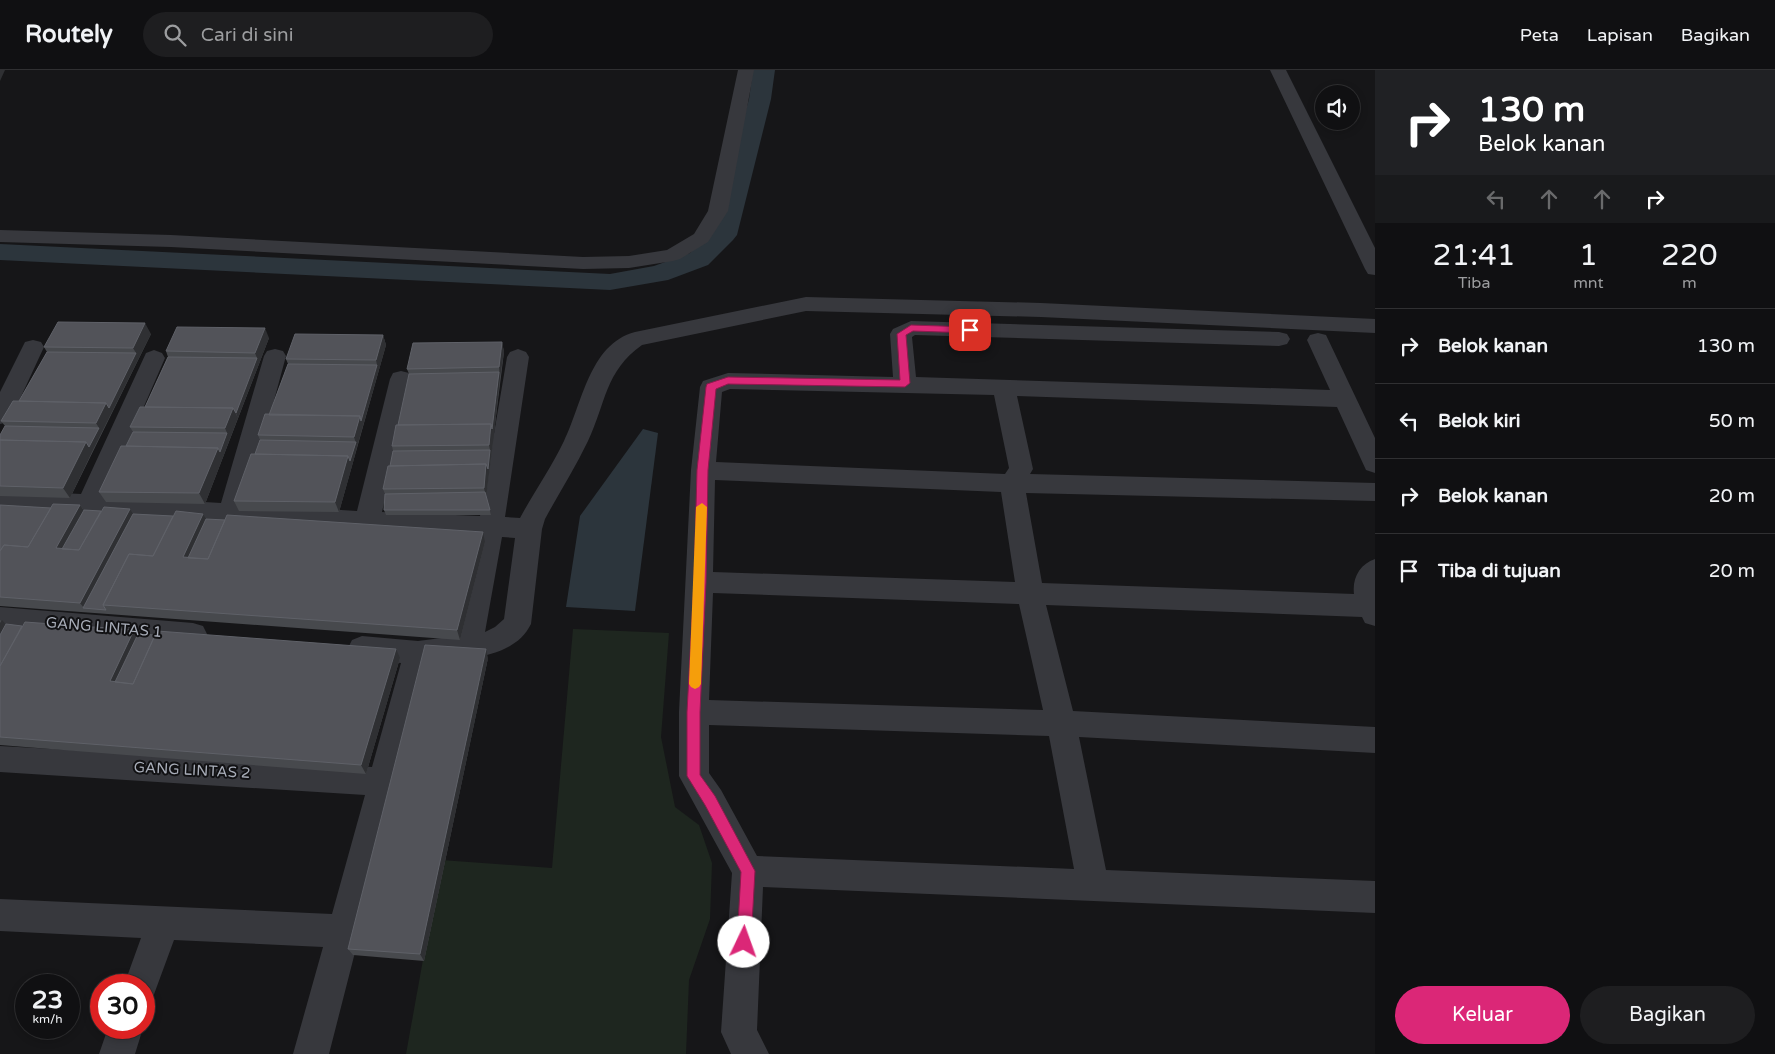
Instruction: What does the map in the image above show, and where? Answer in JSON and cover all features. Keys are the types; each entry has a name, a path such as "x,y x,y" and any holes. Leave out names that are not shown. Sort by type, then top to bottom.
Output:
{"street":[{"path":"0,236 171,241 583,263 629,262 673,255 701,238 718,211 746,70"},
{"path":"1278,70 1375,268"},
{"path":"338,646 418,653 493,642 505,635 517,624 532,519 578,438 599,377 621,346 635,339 806,304 1041,310 1375,326"},
{"path":"905,383 901,334 911,328 1375,342"},
{"path":"1318,340 1372,453"},
{"path":"0,416 33,348"},
{"path":"231,513 275,356"},
{"path":"469,645 491,526 518,357"},
{"path":"89,504 154,358"},
{"path":"367,522 401,379"},
{"path":"751,1054 739,1032 748,871 710,800 694,776 694,712 700,582 702,470 711,387 728,381 905,383 1345,399"},
{"path":"1004,388 1021,469 1012,483 1030,593 1061,723 1093,886"},
{"path":"702,470 1012,483 1375,492"},
{"path":"0,499 367,522 491,526 529,530"},
{"path":"700,582 1030,593 1372,611 1366,587 1371,572 1375,569"},
{"name":"GANG LINTAS 1","path":"0,618 219,636"},
{"path":"311,1054 418,653"},
{"path":"694,712 1061,723 1375,740"},
{"name":"GANG LINTAS 2","path":"0,759 383,782"},
{"path":"748,871 1375,898"},
{"path":"0,915 344,931"},
{"path":"145,974 163,923"},
{"path":"117,1054 122,1039"}],"shaded area":[{"path":"643,429 658,433 635,611 566,607 580,516"},
{"path":"573,629 669,633 661,737 675,807 699,825 712,863 710,919 689,980 686,1054 406,1054 441,860 552,868"}],"building":[{"path":"58,322 145,323 133,348 44,347"},
{"path":"177,327 265,328 255,353 166,351"},
{"path":"295,334 383,335 376,360 286,359"},
{"path":"502,342 499,367 407,369 413,343"},
{"path":"47,352 136,353 109,408 106,403 19,401"},
{"path":"168,357 257,358 236,413 233,408 145,407"},
{"path":"288,364 377,365 361,421 360,416 269,415"},
{"path":"499,372 492,429 491,424 398,425 409,374"},
{"path":"13,401 106,403 96,423 1,421"},
{"path":"140,407 233,408 225,428 130,427"},
{"path":"265,414 360,416 354,437 258,435"},
{"path":"491,424 489,445 392,446 396,425"},
{"path":"5,426 99,428 89,447 86,442 0,440 0,435"},
{"path":"133,432 227,433 220,452 218,448 126,446"},
{"path":"0,440 86,442 63,488 0,486"},
{"path":"260,440 356,442 350,461 348,456 255,454"},
{"path":"121,446 218,448 199,493 99,492"},
{"path":"490,450 488,469 486,464 390,466 393,451"},
{"path":"251,454 348,456 335,502 234,501"},
{"path":"486,464 484,488 383,489 388,466"},
{"path":"485,492 490,510 384,510 385,494"},
{"path":"53,504 80,505 56,548 79,550 104,507 130,509 80,603 0,597 0,551 4,545 28,547"},
{"path":"0,505 51,508 28,547 4,545 0,551"},
{"path":"84,510 101,511 79,550 62,549"},
{"path":"176,511 203,514 183,557 208,559 227,515 483,532 457,630 103,605 129,554 153,556"},
{"path":"133,514 173,516 153,556 129,554 103,605 106,610 83,608"},
{"path":"206,519 225,520 208,559 188,558"},
{"path":"25,622 134,630 110,681 133,684 157,631 396,649 361,765 0,737 0,666"},
{"path":"6,624 22,626 0,666 0,635"},
{"path":"138,634 155,635 133,684 115,682"},
{"path":"425,645 486,649 420,954 348,949"}],"waterway":[{"path":"0,252 610,282 659,274 699,259 724,235 760,99 764,70"}],"slow traffic":[{"path":"695,684 702,507"}],"route":[{"path":"744,942 748,871 710,800 694,776 694,712 700,582 702,470 711,387 728,381 905,383 901,334 911,328 970,330"}]}
